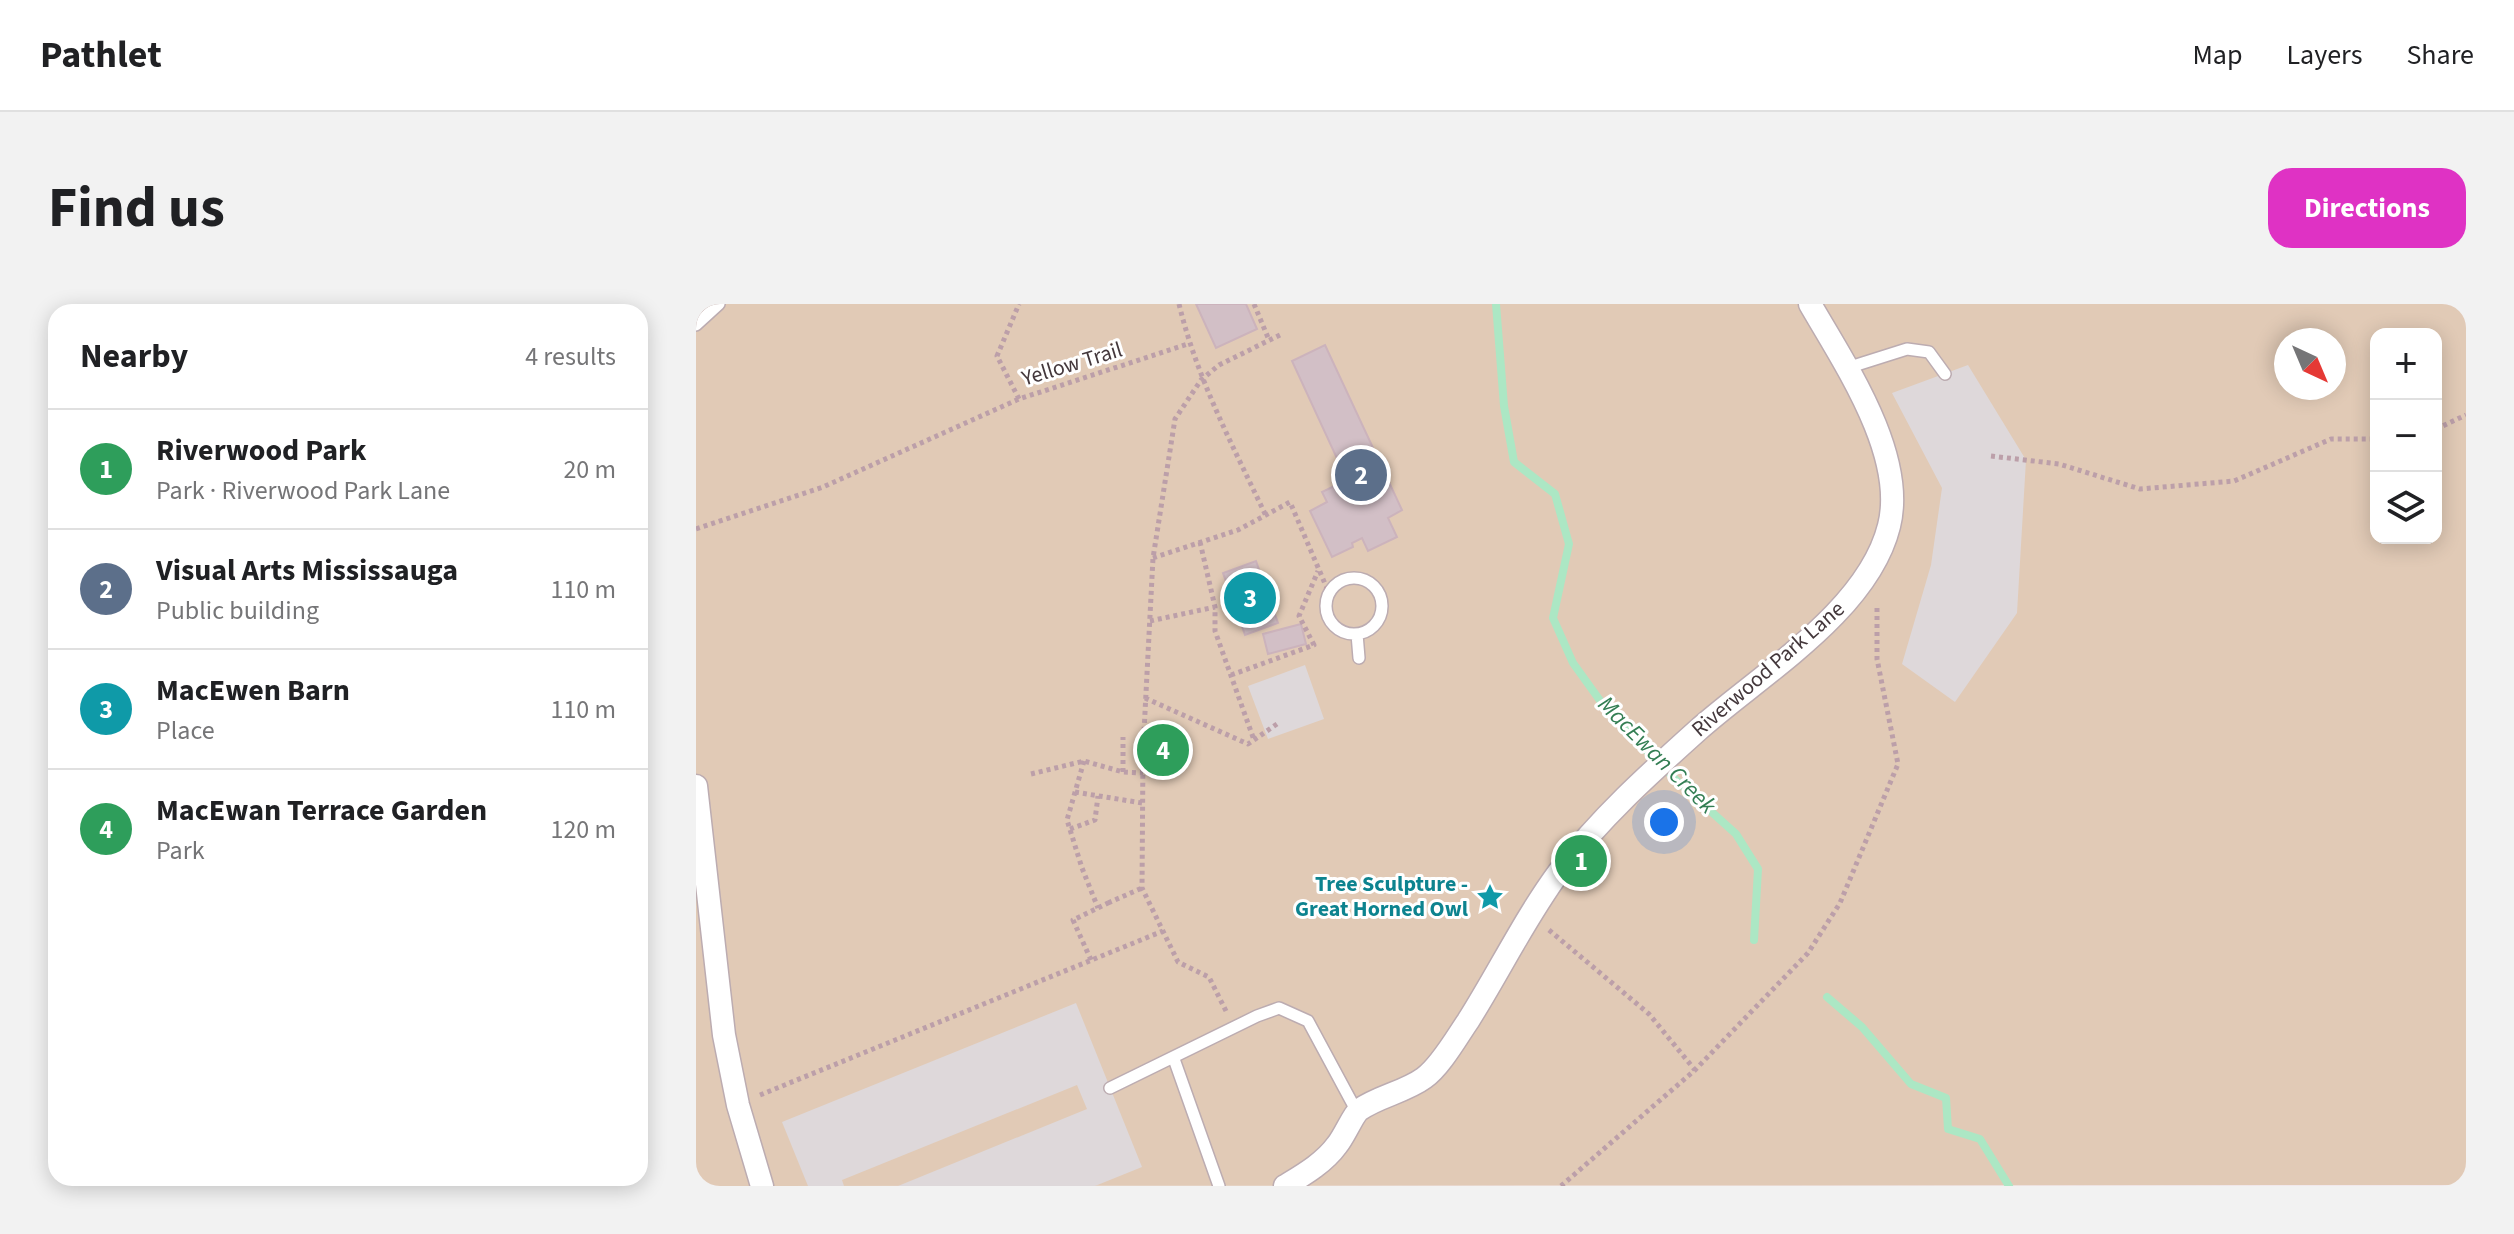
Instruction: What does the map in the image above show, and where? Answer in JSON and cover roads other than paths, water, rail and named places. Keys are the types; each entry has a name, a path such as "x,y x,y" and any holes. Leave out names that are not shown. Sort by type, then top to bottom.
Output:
{"street":[{"name":"Riverwood Park Lane","path":"1357,1112 1426,1078 1455,1041 1559,872 1608,814 1700,729 1833,617 1871,571 1890,525 1892,501 1885,455 1867,404 1810,304"},
{"path":"696,786 724,1035 738,1105 762,1186"},
{"path":"1285,1186 1334,1150 1349,1130 1357,1112"}],"lane":[{"path":"696,325 719,304"},
{"path":"1847,368 1907,349 1929,352 1945,374"},
{"path":"1350,578 1359,578 1374,586 1381,602 1379,619 1366,631 1357,634 1340,631 1329,619 1326,610 1329,593 1334,586 1350,578"},
{"path":"1357,634 1359,658"},
{"path":"1110,1088 1279,1008 1308,1021 1357,1112"},
{"path":"1174,1059 1219,1186"}],"waterway":[{"name":"MacEwan Creek","path":"1496,304 1504,406 1514,462 1555,494 1569,544 1553,618 1573,663 1609,713 1736,834 1758,869 1754,940"},
{"name":"MacEwan Creek","path":"1827,997 1862,1027 1911,1084 1946,1098 1948,1129 1980,1139 2009,1186"}],"place":[{"name":"Visual Arts Mississauga","path":"1361,475"},
{"name":"MacEwen Barn","path":"1250,598"},
{"name":"MacEwan Terrace Garden","path":"1163,750"},
{"name":"Riverwood Park","path":"1581,861"},
{"name":"Tree Sculpture - Great Horned Owl","path":"1490,897"}]}
